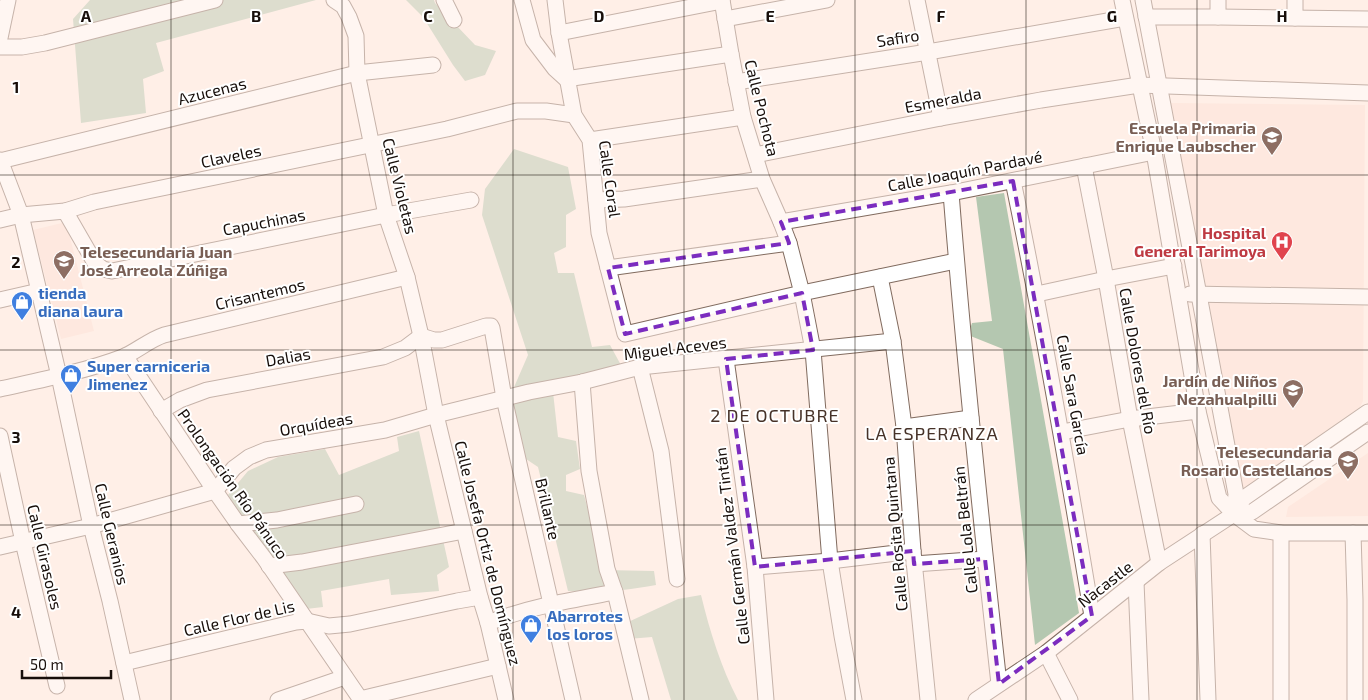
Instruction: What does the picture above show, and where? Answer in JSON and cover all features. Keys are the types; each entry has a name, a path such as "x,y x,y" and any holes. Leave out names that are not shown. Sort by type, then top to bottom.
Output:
{"street":[{"path":"0,38 8,0"},
{"path":"0,47 22,47 45,43 212,0"},
{"name":"Calle Violetas","path":"334,0 343,6 356,36 357,73 386,215 407,277 421,336 436,415"},
{"path":"444,0 454,20"},
{"path":"522,0 533,40 550,63 566,79 730,54"},
{"name":"Calle Coral","path":"555,0 566,79 574,116 590,140 600,233 625,334 802,293"},
{"path":"559,33 722,0"},
{"name":"Calle Pochota","path":"722,0 730,54 743,118 762,179 789,243 802,293 813,350 830,561 854,700"},
{"path":"725,19 827,0"},
{"path":"917,0 940,118"},
{"path":"1122,0 1154,152 1198,410 1219,498 1234,514 1254,528 1281,534 1360,533 1362,667 1355,700"},
{"path":"1143,0 1236,494 1234,514"},
{"path":"1218,0 1218,17"},
{"path":"1295,0 1295,18"},
{"path":"1146,17 1368,19"},
{"name":"Safiro","path":"736,82 928,52 1125,18"},
{"name":"Azucenas","path":"0,161 357,73 433,65"},
{"name":"Esmeralda","path":"755,155 940,118 1041,100 1139,86 1158,85 1368,93"},
{"name":"Claveles","path":"0,220 21,215 66,211 94,202 447,129 517,111 546,111 574,116"},
{"path":"590,140 743,118"},
{"name":"Calle Joaquín Pardavé","path":"781,222 951,193 1154,152"},
{"path":"0,161 21,215 59,376"},
{"name":"Calle Dolores del Río","path":"1084,166 1130,419 1159,563"},
{"path":"596,200 624,199 762,179"},
{"name":"Calle Sara García","path":"1014,181 1062,432 1092,616"},
{"name":"Calle Lola Beltrán","path":"951,193 971,418 999,684"},
{"name":"Capuchinas","path":"66,211 94,263 103,269 112,271 386,215 471,200"},
{"path":"608,268 789,243"},
{"path":"802,293 956,261"},
{"path":"1037,294 1174,266"},
{"name":"Calle Rosita Quintana","path":"880,276 893,341 904,426 928,700"},
{"name":"Crisantemos","path":"125,356 152,339 164,335 407,277"},
{"path":"0,300 39,291"},
{"path":"1178,293 1200,295 1368,297"},
{"name":"Brillante","path":"421,336 442,340 486,326 491,326 492,328 504,398 573,700"},
{"name":"Dalias","path":"161,411 180,400 207,390 382,357 405,348 421,336"},
{"name":"Miguel Aceves","path":"436,415 529,392 640,368 893,341"},
{"path":"0,389 59,376 125,356"},
{"name":"Prolongación Río Pánuco","path":"125,356 360,700"},
{"name":"Calle Germán Valdez Tintán","path":"726,359 755,567 766,700"},
{"path":"640,368 661,451 677,579"},
{"name":"Calle Geranios","path":"59,376 91,526 132,700"},
{"path":"582,382 589,470 607,569 615,592 641,700"},
{"path":"1062,432 1130,419 1198,410"},
{"path":"1234,514 1244,498 1368,412"},
{"name":"Orquídeas","path":"216,491 234,468 266,450 385,430 436,415"},
{"name":"Calle Josefa Ortiz de Domínguez","path":"436,415 506,700"},
{"path":"904,426 971,418"},
{"path":"1234,514 1252,512 1368,432"},
{"name":"Calle Girasoles","path":"0,436 57,686"},
{"path":"0,547 91,526 216,491"},
{"path":"238,524 277,520 356,504"},
{"name":"Nacastle","path":"976,700 1046,653 1159,563 1234,514"},
{"path":"269,566 302,562 464,530"},
{"path":"1202,534 1208,700"},
{"path":"1281,534 1281,700"},
{"path":"755,567 914,557 985,559"},
{"path":"1136,582 1141,700"},
{"path":"488,623 552,604 615,592"},
{"name":"Calle Flor de Lis","path":"124,663 307,620 329,626 350,624 480,597"},
{"path":"1046,653 1070,700"},
{"path":"360,700 498,666"},
{"path":"278,700 345,677"}],"highlighted area":[{"path":"1013,181 1092,616 999,684 985,559 914,564 913,551 755,567 726,359 813,350 802,293 625,334 608,268 789,243 781,222"}],"shaded area":[{"path":"1169,103 1365,105 1363,401 1355,417 1241,495 1210,309"},
{"name":"Telesecundaria Juan José Arreola Zúñiga","path":"66,222 94,331 61,339 33,230"},
{"name":"Telesecundaria Rosario Castellanos","path":"1368,453 1368,516 1286,517 1288,507"}],"green space":[{"path":"90,0 316,0 156,43 164,71 143,79 146,113 81,123 73,19"},
{"path":"406,0 434,0 475,45 496,51 485,75 465,81 423,17"},
{"path":"514,149 568,167 576,209 566,215 566,247 554,253 558,273 574,273 592,347 610,345 622,367 552,383 558,437 576,441 580,469 566,475 566,491 584,495 604,570 654,571 656,585 602,592 568,591 538,467 526,459 508,401 528,355 482,215 485,189"},
{"path":"1004,193 1079,613 1035,645 1003,349 968,335 972,323 992,321 976,197"},
{"path":"419,431 449,567 437,575 439,591 391,595 389,579 321,591 323,607 306,609 228,495 248,471 278,457 325,449 339,475 399,451 397,437"},
{"path":"701,595 716,649 738,700 671,700 652,637 628,639 626,623 678,599"}],"place":[{"name":"Escuela Primaria Enrique Laubscher","path":"1272,156"},
{"name":"Hospital General Tarimoya","path":"1282,261"},
{"name":"Telesecundaria Juan José Arreola Zúñiga","path":"64,280"},
{"name":"tienda diana laura","path":"22,321"},
{"name":"Super carniceria Jimenez","path":"71,394"},
{"name":"Jardín de Niños Nezahualpilli","path":"1293,409"},
{"name":"Telesecundaria Rosario Castellanos","path":"1348,480"},
{"name":"Abarrotes los loros","path":"531,644"}],"district":[{"name":"2 DE OCTUBRE","path":"775,416"},
{"name":"LA ESPERANZA","path":"932,434"}]}
